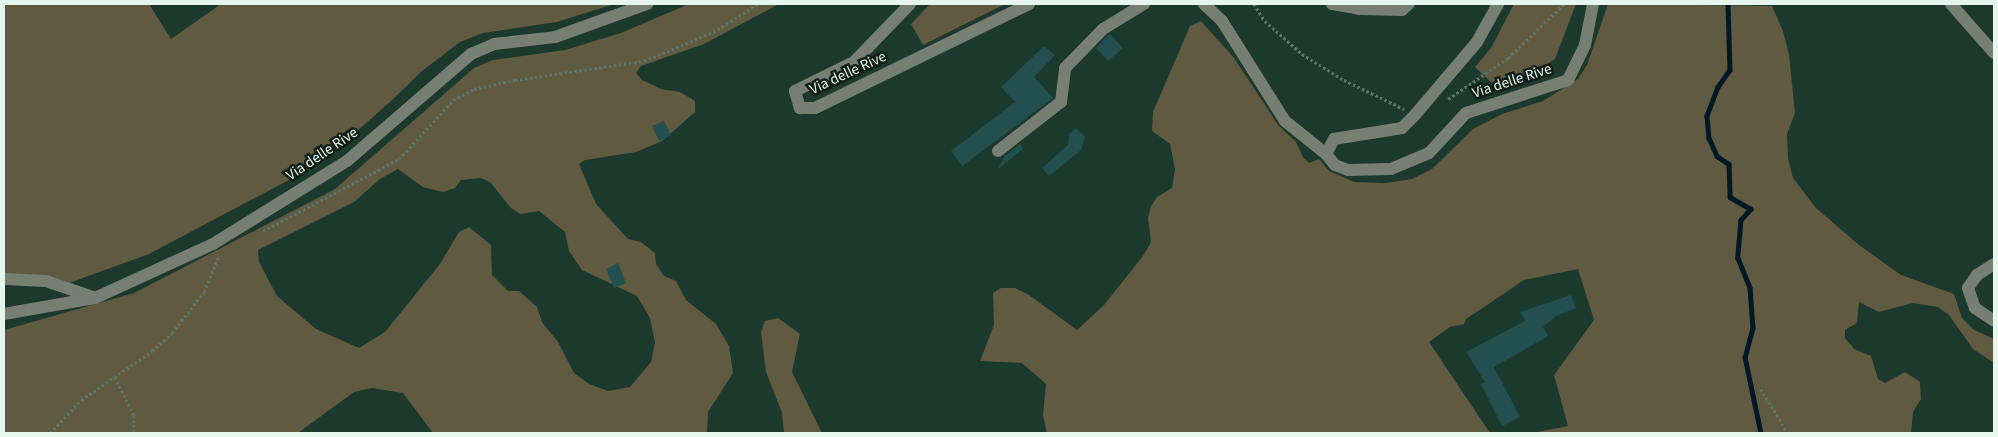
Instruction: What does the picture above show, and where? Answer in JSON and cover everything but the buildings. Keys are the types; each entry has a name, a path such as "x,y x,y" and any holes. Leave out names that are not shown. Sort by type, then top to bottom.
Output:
{"street":[{"name":"Via delle Rive","path":"4,314 95,298 213,244 347,160 471,54 494,44 555,37 647,4"},
{"name":"Via delle Rive","path":"910,4 854,62 796,91 800,108 815,108 1029,4"},
{"path":"998,151 1062,102 1065,68 1103,29 1144,4"},
{"path":"1204,4 1222,21 1285,121 1326,154"},
{"path":"1332,4 1359,9 1402,10 1409,4"},
{"name":"Via delle Rive","path":"1498,4 1478,42 1402,128 1334,140 1326,154 1335,164 1348,170 1391,169 1429,153 1466,113 1568,80 1585,44 1593,4"},
{"path":"1951,4 1994,53"},
{"path":"1994,264 1976,275 1968,288 1975,308 1994,321"},
{"path":"4,279 46,281 95,298"}],"path":[{"path":"254,235 399,159 453,100 474,89 515,80 644,61 713,32 758,4"},
{"path":"1254,4 1265,21 1302,54 1414,116"},
{"path":"1443,102 1508,58 1564,4"},
{"path":"50,433 81,400 152,351 192,309 216,268 218,250"},
{"path":"115,378 134,415 134,433"},
{"path":"1761,389 1788,433"}],"shaded area":[{"path":"4,4 149,4 171,39 221,4 614,4 557,22 483,33 460,42 422,71 390,102 319,164 149,254 58,287 4,279"},
{"path":"689,4 779,4 704,44 641,66 636,73 642,80 661,89 680,92 695,101 695,112 662,141 636,152 585,160 579,164 596,204 628,239 641,242 655,253 656,264 664,276 676,281 686,300 716,324 729,346 733,373 708,412 707,433 433,433 403,393 372,388 354,392 298,433 4,433 4,330 134,293 335,189 474,68 493,60 565,50 621,33","holes":["398,169 423,187 443,192 455,188 461,180 481,178 490,182 511,208 520,214 539,211 565,232 569,251 582,270 637,296 650,318 655,343 651,362 630,387 608,391 589,384 574,373 558,342 542,322 537,307 519,291 508,291 492,275 491,245 469,227 459,232 440,264 385,332 359,348 316,329 277,296 259,262 258,250 354,202 380,179"]},
{"path":"930,4 1005,4 923,45 911,24"},
{"path":"1514,4 1576,4 1555,59 1531,74 1495,86 1475,67 1491,48"},
{"path":"1608,4 1772,6 1783,31 1789,55 1795,113 1787,134 1788,159 1793,178 1816,208 1859,245 1901,275 1954,294 1962,318 1974,330 1994,339 1994,363 1973,349 1949,315 1938,307 1913,303 1879,312 1859,302 1857,323 1845,330 1845,338 1854,349 1871,356 1878,379 1885,383 1905,372 1920,382 1921,399 1913,412 1911,433 1532,433 1568,426 1554,375 1594,320 1578,269 1524,280 1466,319 1464,324 1450,327 1429,342 1490,433 1047,433 1043,415 1046,384 1022,363 980,361 994,325 993,293 1001,288 1015,288 1029,295 1077,330 1104,305 1143,256 1151,242 1148,218 1151,206 1157,197 1172,188 1175,169 1170,144 1152,131 1153,112 1190,26 1201,21 1234,58 1278,125 1296,142 1303,157 1309,163 1319,159 1329,171 1354,182 1386,183 1412,179 1432,169 1473,129 1502,114 1543,101 1578,79 1587,65"},
{"path":"778,318 800,334 792,372 822,433 784,433 782,413 766,372 761,332 765,321"}],"waterway":[{"path":"1728,4 1730,70 1718,87 1707,116 1709,138 1717,156 1729,164 1730,197 1751,209 1741,220 1738,258 1750,288 1753,328 1745,357 1761,433"}]}
